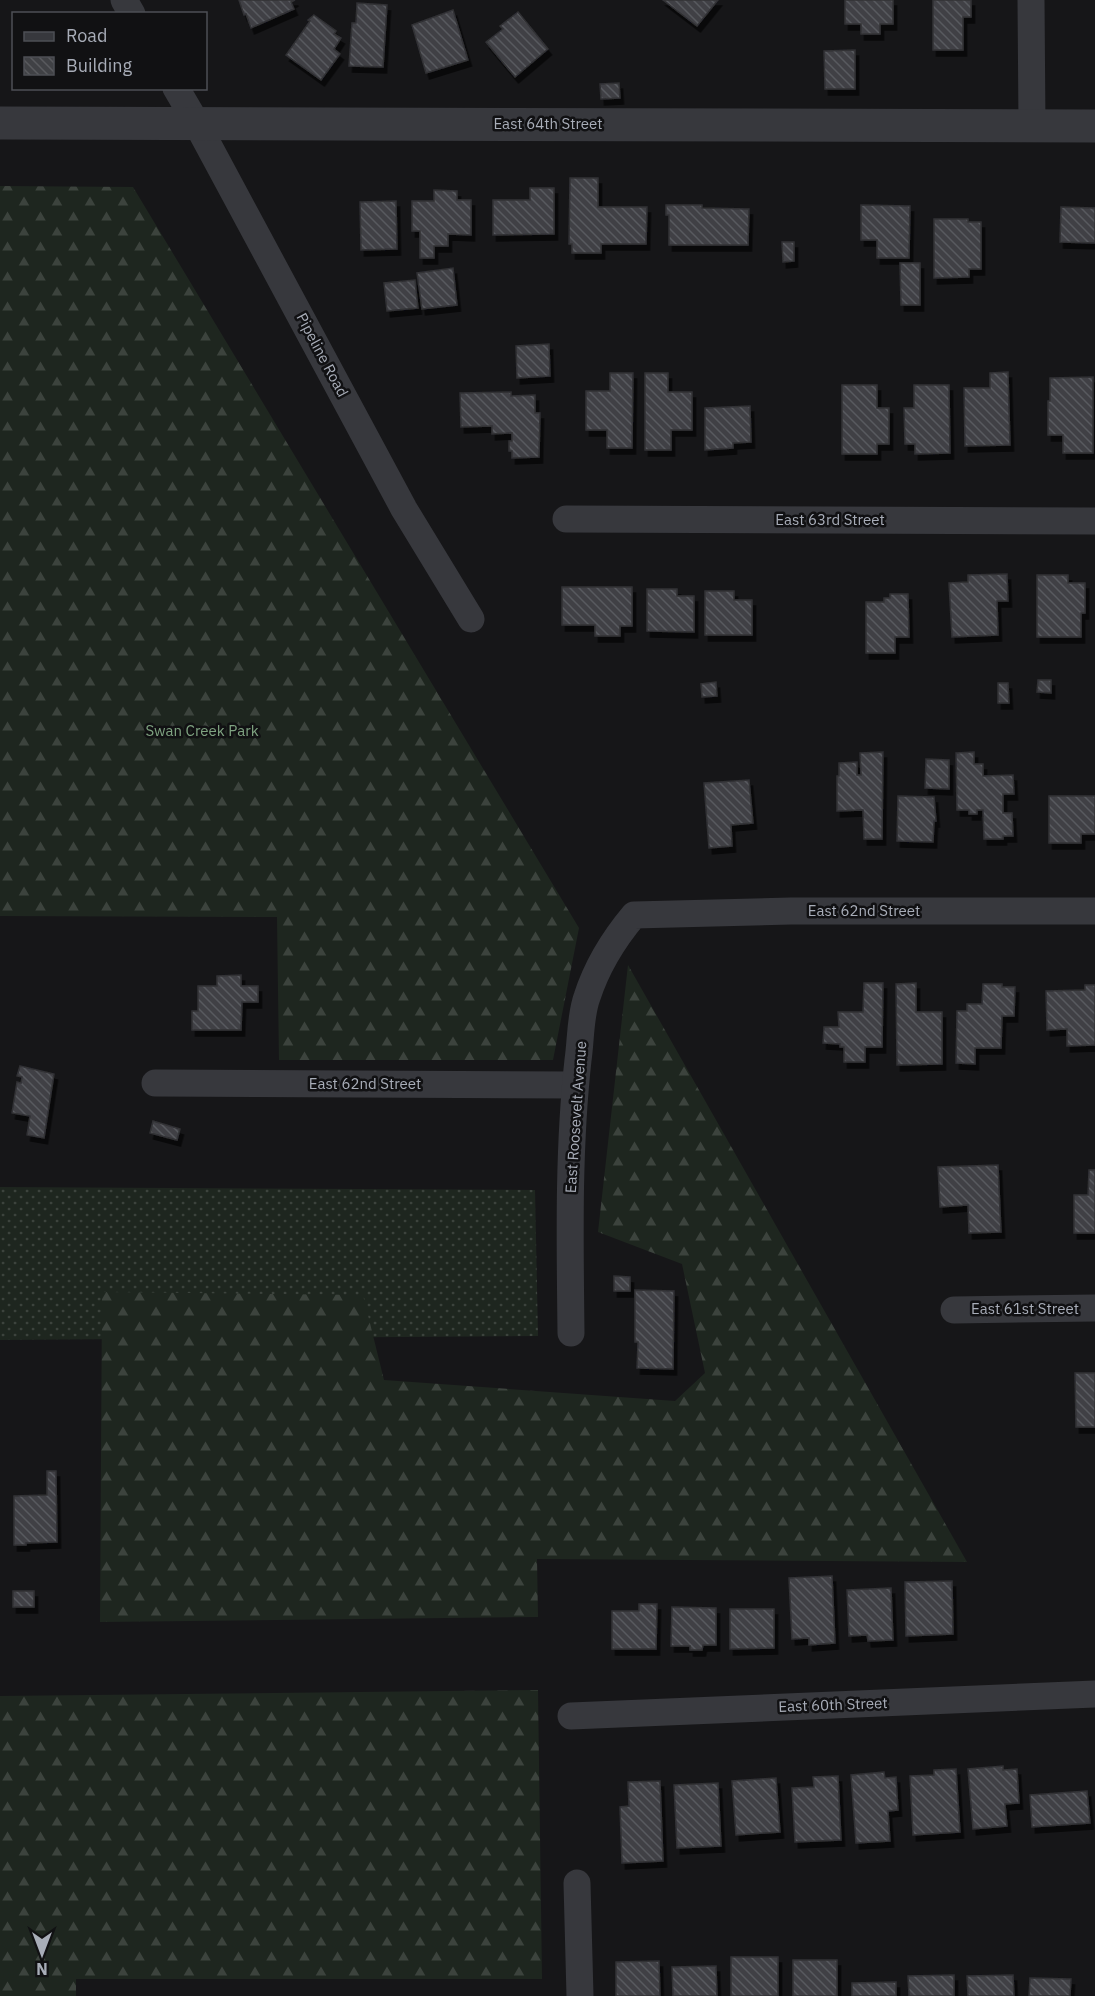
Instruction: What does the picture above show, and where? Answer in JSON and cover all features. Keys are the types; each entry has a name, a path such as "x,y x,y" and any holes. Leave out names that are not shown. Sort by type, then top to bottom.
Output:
{"street":[{"path":"1032,0 1032,126"},
{"name":"Pipeline Road","path":"177,90 404,509 471,619"},
{"name":"East 64th Street","path":"0,123 1095,126"},
{"name":"East 63rd Street","path":"566,519 1095,521"},
{"name":"East 62nd Street","path":"634,915 791,911 1095,911"},
{"name":"East Roosevelt Avenue","path":"571,1333 570,1228 575,1085 586,1000 597,968 615,939 634,915"},
{"name":"East 62nd Street","path":"155,1083 575,1085"},
{"name":"East 61st Street","path":"954,1310 1095,1308"},
{"name":"East 60th Street","path":"571,1716 1095,1694"},
{"path":"577,1883 580,1996"}],"green space":[{"name":"Swan Creek Park","path":"0,186 133,187 579,928 553,1060 279,1060 277,917 0,916"},
{"path":"628,965 967,1562 537,1559 538,1617 100,1622 102,1292 363,1295 384,1380 675,1401 705,1373 682,1264 598,1232"},
{"path":"0,1187 535,1190 538,1336 0,1340"},
{"path":"538,1690 542,1979 76,1979 76,1996 0,1996 0,1696"}],"building":[{"path":"239,0 295,0 291,2 294,9 251,28"},
{"path":"663,0 718,0 697,26"},
{"path":"845,0 893,0 893,24 880,24 880,34 861,34 861,24 845,24"},
{"path":"933,0 971,0 971,17 963,17 963,50 933,50"},
{"path":"357,3 387,5 383,67 349,66 352,23 356,23"},
{"path":"453,10 468,60 426,73 412,25"},
{"path":"518,12 548,49 515,77 486,42 503,29 500,26"},
{"path":"314,15 336,31 334,34 341,38 334,49 340,54 321,80 286,55 310,21 308,20"},
{"path":"855,50 855,89 825,89 824,51"},
{"path":"619,83 620,98 601,99 600,84"},
{"path":"570,178 598,178 598,207 647,207 646,244 601,244 601,253 572,253 572,244 569,244"},
{"path":"530,188 554,188 554,234 493,235 493,200 530,200"},
{"path":"434,190 457,191 457,200 471,200 471,235 448,234 448,246 434,246 434,258 420,258 420,231 412,231 412,201 434,201"},
{"path":"396,201 397,249 361,250 360,202"},
{"path":"666,205 749,209 748,245 669,245 669,215 666,215"},
{"path":"861,205 910,206 909,258 877,258 877,240 861,240"},
{"path":"1061,207 1095,208 1095,243 1060,242"},
{"path":"934,219 968,219 968,222 981,222 981,269 969,269 969,277 934,278"},
{"path":"782,242 794,242 794,261 783,262"},
{"path":"900,263 920,263 920,305 901,305"},
{"path":"453,268 457,305 422,309 417,273"},
{"path":"415,280 418,308 387,311 384,283"},
{"path":"549,344 550,376 517,378 516,346"},
{"path":"1008,372 1010,445 965,446 964,388 990,388 990,373"},
{"path":"610,373 633,373 632,448 607,448 607,430 586,430 586,391 610,391"},
{"path":"645,373 668,373 668,392 692,392 692,430 671,430 671,450 645,450"},
{"path":"1093,377 1093,453 1063,453 1063,435 1048,435 1050,378"},
{"path":"842,385 877,385 877,408 889,408 889,444 877,444 877,454 842,454"},
{"path":"914,385 949,385 950,453 915,454 915,444 905,444 904,408 914,408"},
{"path":"511,392 511,396 535,395 535,413 540,413 539,457 512,458 509,441 512,441 512,433 492,434 492,426 461,427 460,393"},
{"path":"750,406 751,442 733,443 733,448 705,450 705,408"},
{"path":"1007,574 1008,601 997,601 998,635 952,637 949,583 968,582 968,575"},
{"path":"1037,575 1068,575 1068,583 1085,583 1085,613 1081,613 1081,637 1037,637"},
{"path":"562,587 632,587 632,626 620,626 620,636 595,636 595,625 562,625"},
{"path":"647,589 677,589 677,596 694,596 694,632 647,631"},
{"path":"705,591 734,591 734,600 752,600 752,635 705,635"},
{"path":"890,594 908,594 909,637 895,637 895,653 866,653 866,602 884,602 884,598 890,598"},
{"path":"1038,680 1051,680 1051,693 1037,692"},
{"path":"716,682 717,696 702,697 701,684"},
{"path":"998,683 1008,683 1009,703 998,703"},
{"path":"883,752 882,839 864,839 863,810 837,811 839,763 857,762 857,775 861,775 860,753"},
{"path":"974,752 974,764 983,764 983,776 1013,775 1014,794 1003,794 1003,813 1012,813 1013,836 1003,836 1003,839 984,839 983,810 977,810 977,814 969,814 969,810 957,810 956,753"},
{"path":"926,759 949,760 949,789 925,788"},
{"path":"749,780 753,823 731,825 732,846 709,848 704,783"},
{"path":"898,796 934,797 936,821 934,821 933,842 897,841"},
{"path":"1049,796 1095,796 1095,834 1081,834 1081,843 1049,843"},
{"path":"241,975 241,986 258,986 258,1002 242,1002 241,1030 192,1030 192,1011 198,1011 198,986 217,986 217,976"},
{"path":"864,983 883,983 882,1047 865,1047 865,1062 844,1062 844,1047 840,1047 840,1044 823,1043 824,1027 839,1027 838,1012 863,1012"},
{"path":"916,983 916,1012 942,1012 942,1064 897,1065 896,984"},
{"path":"983,984 1015,987 1014,1016 1002,1016 1001,1048 975,1048 975,1064 956,1063 957,1011 967,1011 967,1004 982,1004"},
{"path":"1085,985 1095,985 1095,1045 1067,1046 1067,1029 1047,1030 1046,991 1085,990"},
{"path":"20,1066 54,1074 44,1138 27,1135 30,1116 12,1113 17,1082 21,1083 22,1077 17,1076"},
{"path":"153,1121 180,1129 177,1140 150,1133"},
{"path":"998,1165 1001,1232 969,1233 968,1205 940,1207 938,1167"},
{"path":"1089,1170 1095,1170 1095,1233 1074,1233 1074,1195 1088,1195"},
{"path":"614,1276 630,1277 630,1291 614,1291"},
{"path":"635,1290 674,1291 673,1369 637,1368"},
{"path":"1075,1373 1095,1373 1095,1427 1076,1427"},
{"path":"47,1471 56,1471 57,1542 14,1545 14,1496 47,1495"},
{"path":"832,1576 835,1643 809,1645 809,1638 792,1639 789,1578"},
{"path":"952,1581 953,1634 906,1636 905,1582"},
{"path":"891,1588 893,1640 868,1641 867,1635 849,1636 847,1590"},
{"path":"13,1591 34,1591 34,1607 13,1607"},
{"path":"639,1604 657,1604 656,1649 612,1649 612,1611 639,1611"},
{"path":"672,1607 716,1608 716,1645 703,1645 702,1650 690,1650 690,1646 671,1646"},
{"path":"730,1609 774,1609 774,1648 730,1649"},
{"path":"1003,1766 1003,1770 1017,1769 1019,1803 1005,1804 1007,1826 973,1829 968,1769"},
{"path":"956,1769 960,1832 913,1835 910,1776 934,1775 934,1770"},
{"path":"884,1772 885,1778 896,1777 898,1810 888,1811 890,1841 856,1843 851,1775"},
{"path":"838,1776 841,1840 795,1842 792,1788 814,1787 813,1777"},
{"path":"776,1778 780,1832 736,1835 732,1781"},
{"path":"660,1781 663,1861 622,1863 620,1807 629,1806 628,1782"},
{"path":"718,1783 721,1846 677,1848 674,1785"},
{"path":"1087,1791 1090,1823 1032,1827 1030,1795"},
{"path":"731,1957 778,1957 778,1996 731,1996"},
{"path":"793,1960 837,1960 837,1996 793,1996"},
{"path":"659,1961 660,1996 616,1996 616,1962"},
{"path":"716,1966 717,1996 673,1996 672,1967"},
{"path":"954,1975 954,1996 909,1996 908,1976"},
{"path":"1013,1975 1014,1996 968,1996 967,1976"},
{"path":"1030,1978 1071,1979 1070,1996 1029,1996"},
{"path":"896,1982 896,1996 852,1996 852,1983"}]}
